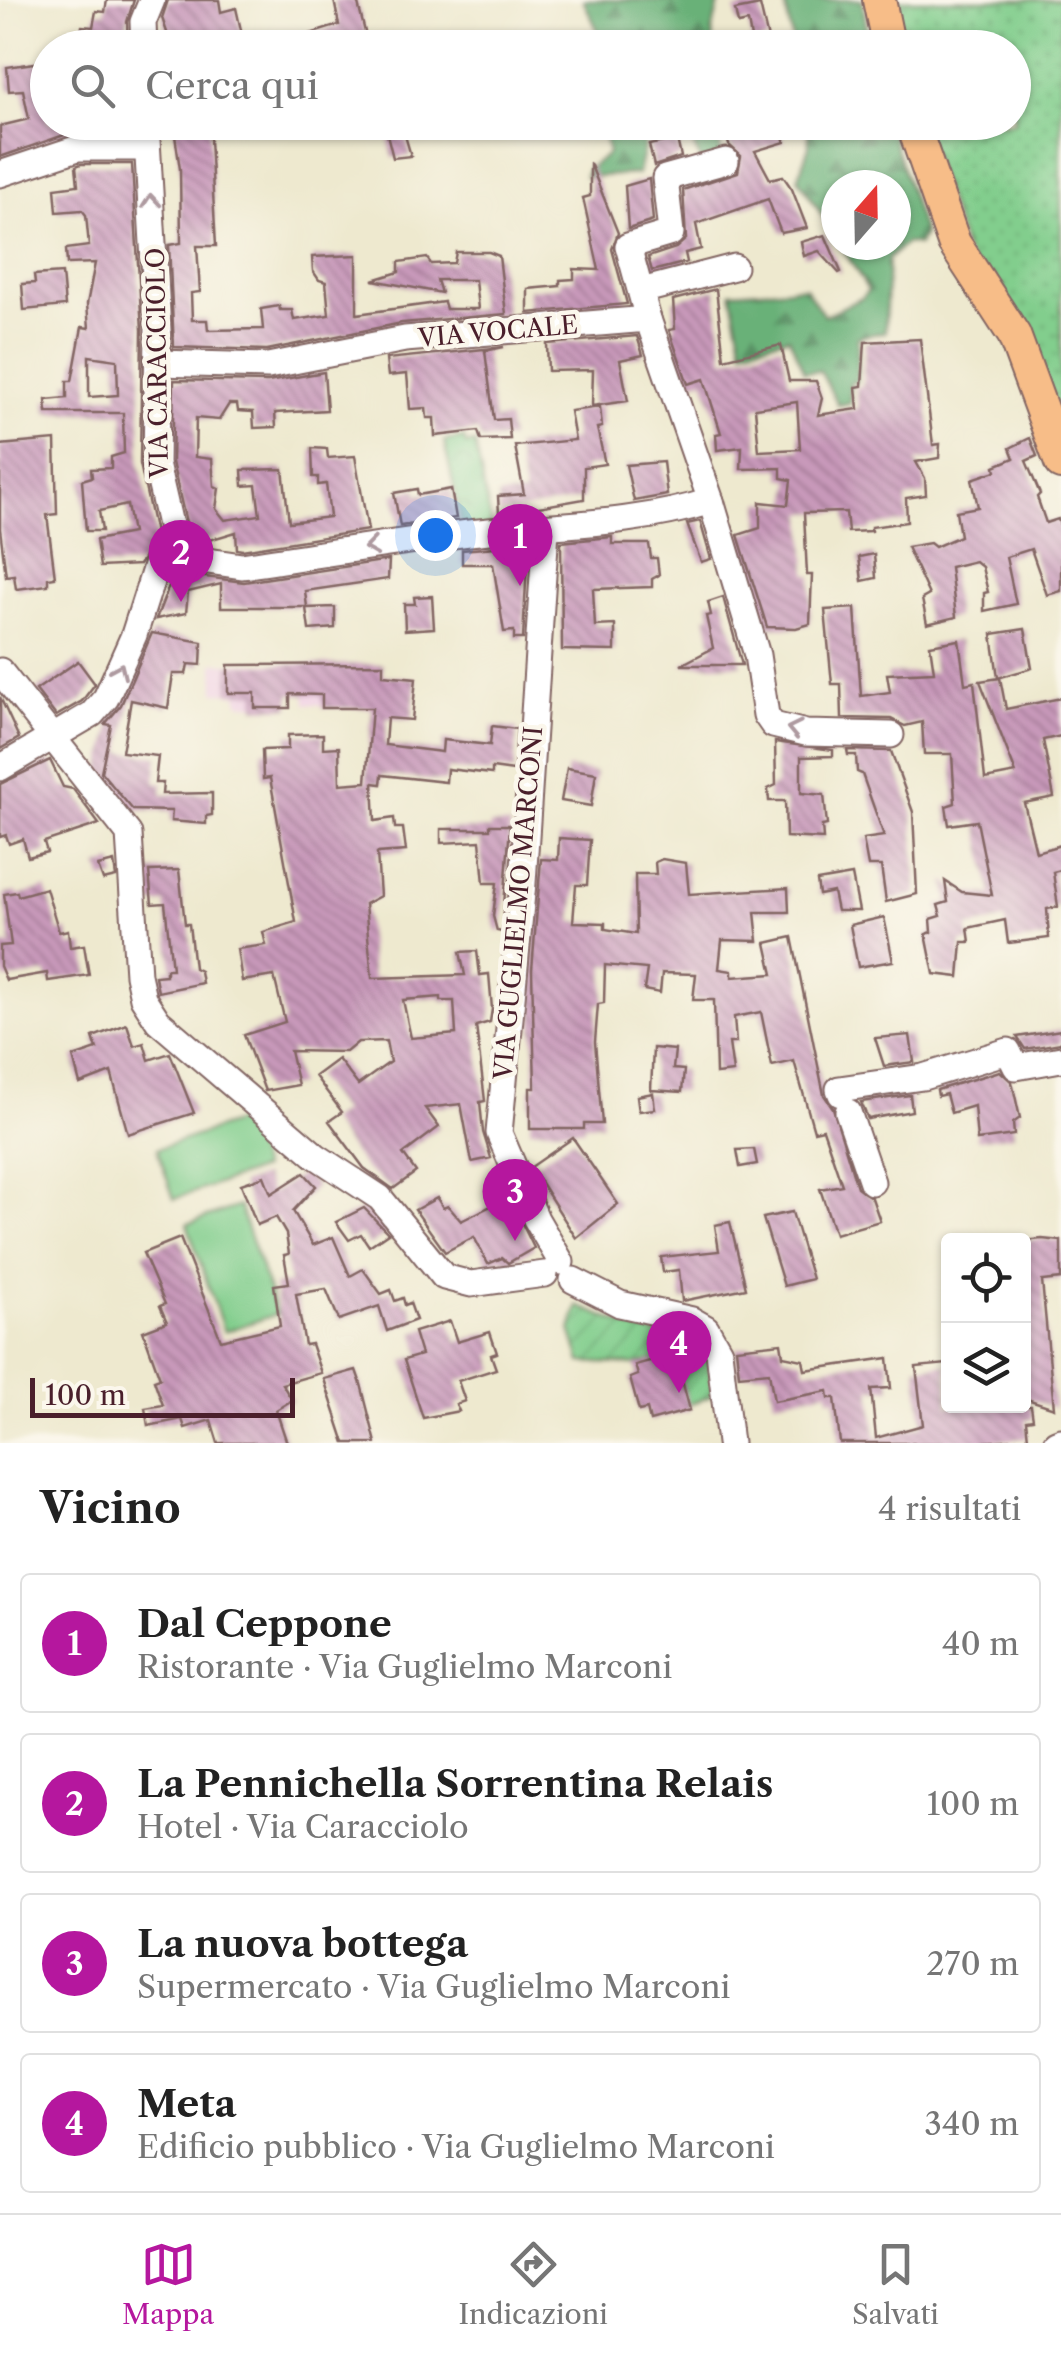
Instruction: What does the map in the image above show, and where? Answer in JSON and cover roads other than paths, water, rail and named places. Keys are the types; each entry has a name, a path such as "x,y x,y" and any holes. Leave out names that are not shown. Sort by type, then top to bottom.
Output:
{"main road":[{"path":"879,0 885,30"},
{"path":"918,140 954,243 1014,334 1061,463"}],"street":[{"path":"144,30 152,0"},
{"path":"0,174 78,148 120,140"},
{"name":"VIA CARACCIOLO","path":"146,140 158,363 157,474 174,542"},
{"path":"726,161 665,178 671,233 628,246 648,319 757,655 766,715 772,725 806,733 892,735"},
{"path":"642,291 734,266"},
{"name":"VIA VOCALE","path":"158,363 268,366 404,340 648,319"},
{"path":"0,768 55,739 92,714 106,698 134,635 156,566 174,542 208,561 242,566 471,533 546,529 676,512 710,501"},
{"name":"VIA GUGLIELMO MARCONI","path":"546,529 523,883 499,1134 560,1272"},
{"path":"0,671 129,834 143,998 158,1022 316,1156 380,1198 444,1277 472,1284 560,1272 620,1304 692,1320 706,1328 719,1351 730,1443"},
{"path":"872,1182 843,1098 1008,1051 1016,1067 1061,1060"}],"place":[{"name":"Dal Ceppone","path":"520,586"},
{"name":"La Pennichella Sorrentina Relais","path":"181,602"},
{"name":"La nuova bottega","path":"515,1241"},
{"name":"Meta","path":"679,1393"}]}
